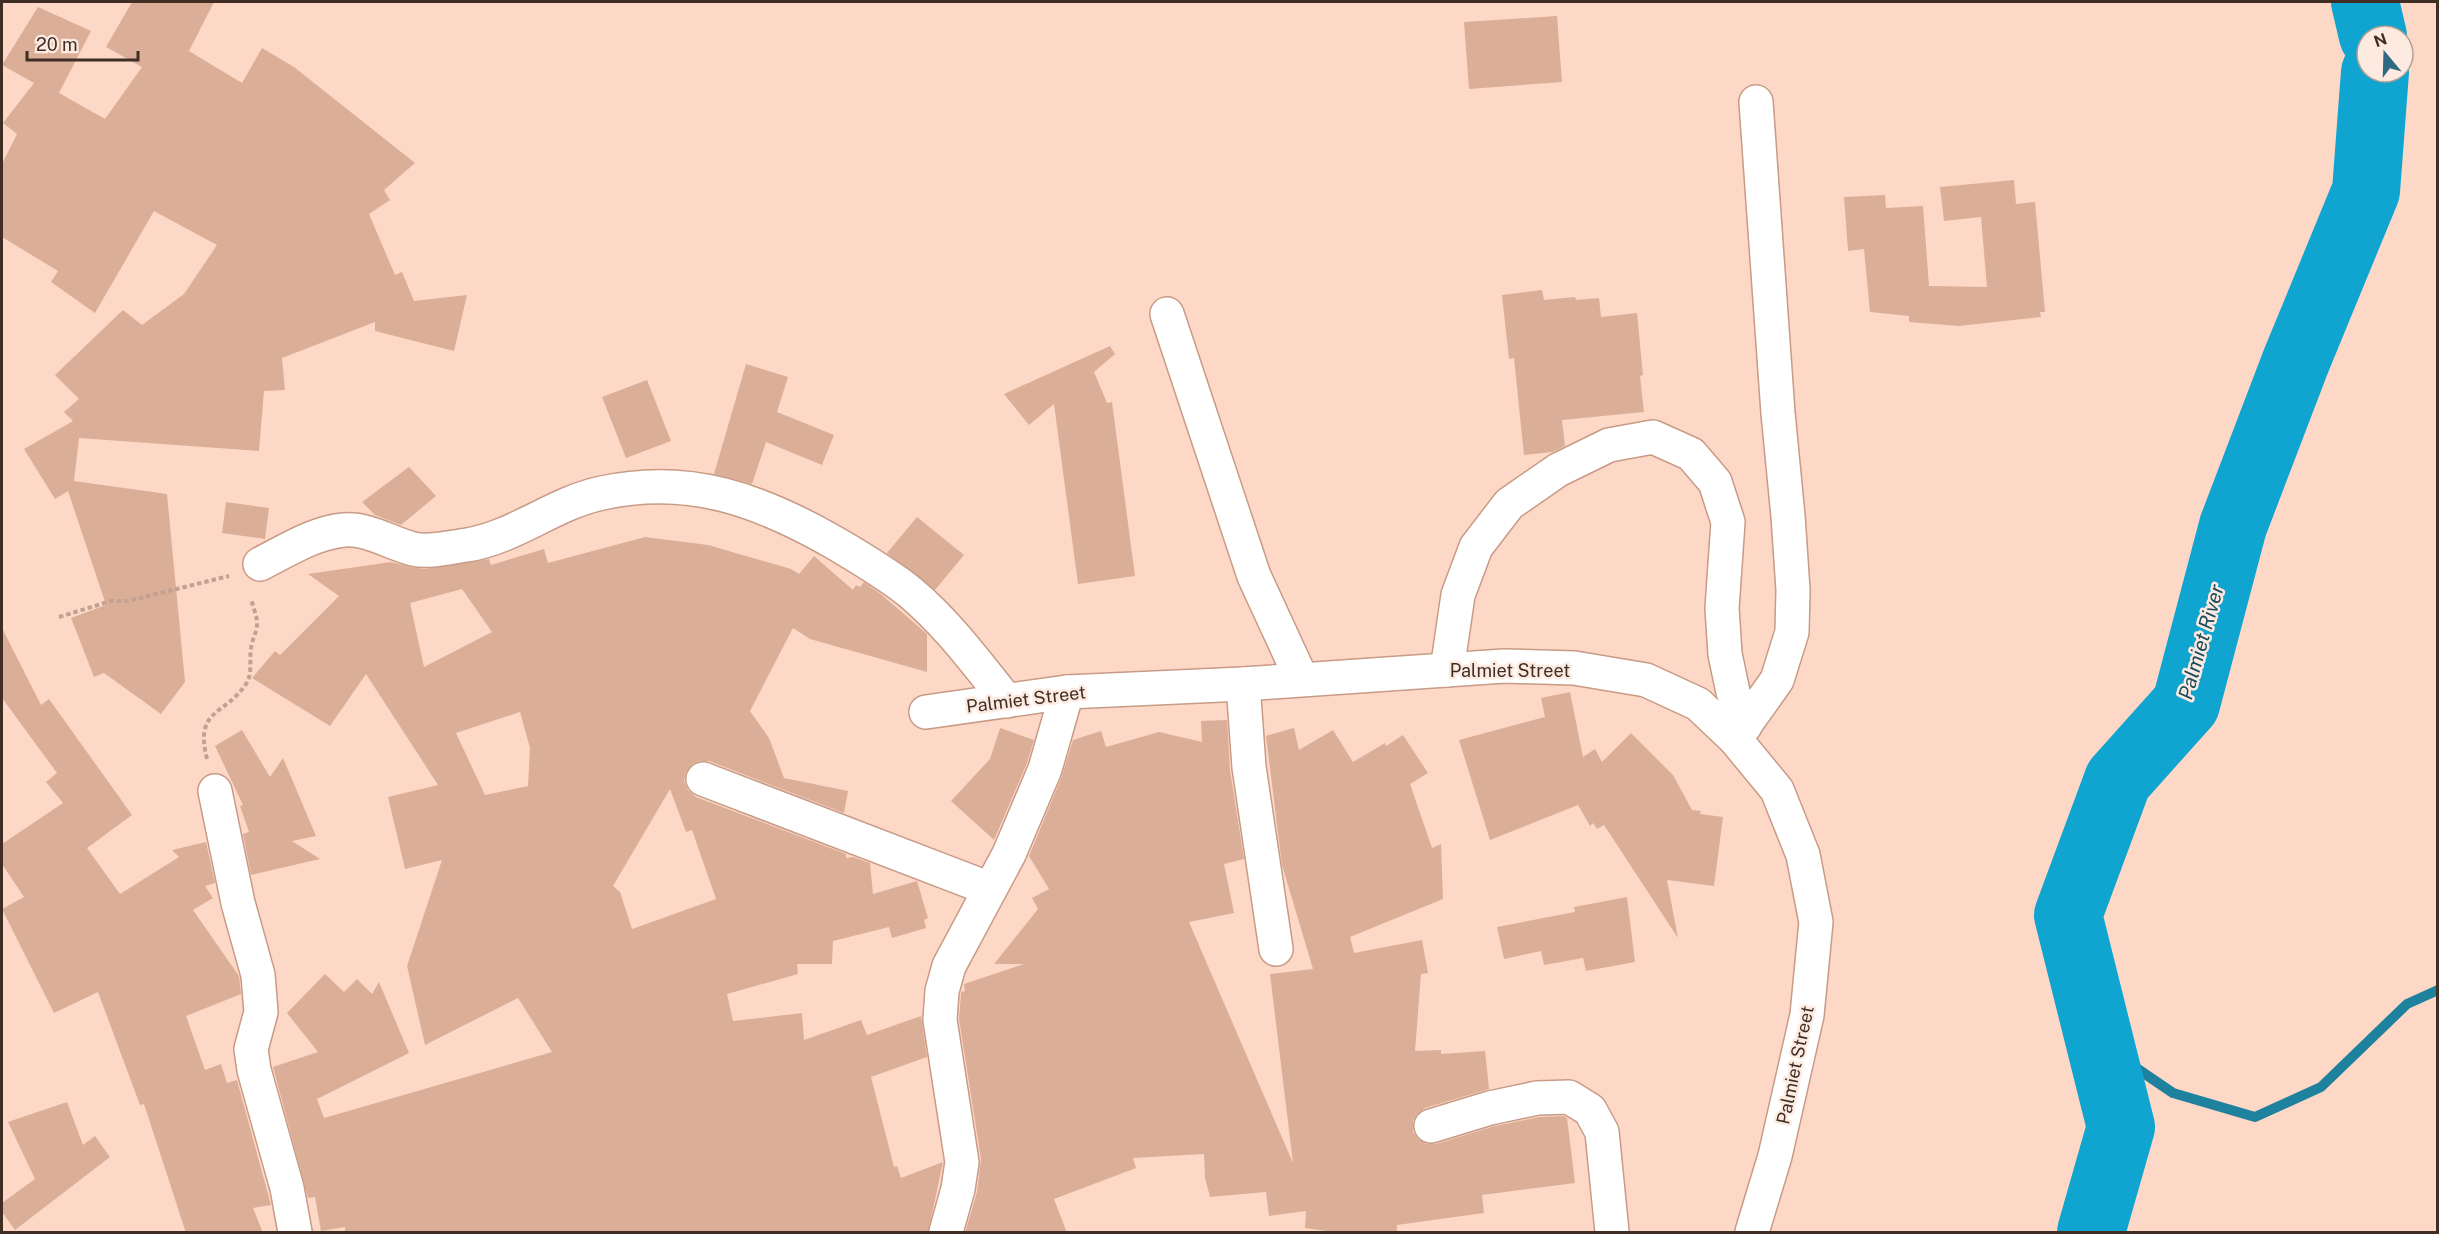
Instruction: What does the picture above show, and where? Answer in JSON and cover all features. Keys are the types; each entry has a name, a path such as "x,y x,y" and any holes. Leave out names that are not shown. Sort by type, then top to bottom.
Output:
{"street":[{"path":"1740,732 1777,680 1792,632 1793,590 1788,516 1778,413 1756,102"},
{"path":"1167,314 1254,576 1301,678"},
{"path":"1447,670 1458,595 1472,556 1476,546 1509,504 1558,471 1609,445 1653,437 1690,454 1715,482 1728,522 1722,608 1725,654 1740,732"},
{"path":"260,564 310,539 345,530 373,533 415,549 443,549 474,544 505,534 564,506 600,493 644,486 692,487 727,494 768,508 801,523 861,558 910,592 925,606 946,627 1007,701"},
{"name":"Palmiet Street","path":"926,712 1067,692 1243,684 1301,678 1504,666 1574,668 1646,680 1698,704 1740,732 1777,789 1803,855 1816,922 1807,1015 1775,1156 1752,1233"},
{"path":"1243,684 1249,767 1276,949"},
{"path":"946,1233 958,1189 962,1162 939,1020 942,991 949,966 1009,854 1045,769 1067,692"},
{"path":"703,779 990,889"},
{"path":"215,790 238,903 258,975 261,1012 251,1049 254,1070 287,1188 295,1233"},
{"path":"1431,1126 1499,1106 1537,1098 1569,1097 1590,1110 1602,1132 1612,1233"}],"path":[{"path":"59,617 111,601 128,601 188,585 220,580 260,564"},
{"path":"215,790 203,745 203,734 208,720 215,711 240,693 248,681 250,647 257,622 249,595 251,582 260,564"}],"building":[{"path":"132,2 214,2 189,51 242,83 262,48 294,67 415,163 384,190 390,200 369,214 395,275 402,272 414,301 467,295 454,351 375,331 375,322 282,358 285,390 264,391 259,451 79,438 74,481 167,494 185,682 161,714 104,673 94,677 71,618 106,605 68,491 55,499 24,449 73,421 64,412 79,399 55,375 123,310 142,325 184,294 217,245 154,211 95,313 51,282 58,271 2,237 2,164 17,134 3,123 34,83 2,65 38,7 91,31 59,93 105,119 142,67 106,47"},
{"path":"1557,16 1562,82 1469,89 1464,22"},
{"path":"2014,180 2016,204 2035,202 2045,312 2040,312 2041,317 1959,326 1909,322 1909,316 1870,312 1864,249 1848,251 1844,197 1885,195 1886,208 1923,206 1929,286 1987,287 1981,217 1944,221 1940,187"},
{"path":"1542,290 1544,300 1575,297 1576,300 1599,298 1601,317 1637,313 1644,412 1562,420 1565,446 1552,452 1524,455 1514,358 1509,359 1502,295"},
{"path":"1110,346 1115,354 1094,372 1107,403 1112,402 1135,576 1078,584 1054,404 1029,425 1004,394"},
{"path":"746,364 788,377 777,412 834,435 822,465 766,442 752,484 714,474"},
{"path":"647,380 671,441 626,458 602,397"},
{"path":"409,467 436,496 401,525 375,515 362,502"},
{"path":"226,502 269,508 265,539 222,533"},
{"path":"917,517 964,555 935,590 887,553"},
{"path":"645,537 708,545 791,569 799,574 814,556 853,590 856,585 860,587 864,582 927,634 927,672 810,639 793,628 750,711 769,738 784,778 848,791 844,813 709,761 692,764 686,772 684,781 688,790 696,797 846,854 846,858 853,857 870,863 873,894 917,881 928,918 924,920 926,928 892,938 889,927 833,941 832,964 797,964 798,974 727,994 733,1021 802,1013 804,1040 861,1020 867,1035 921,1016 927,1057 871,1077 894,1167 897,1166 901,1178 943,1162 928,1233 345,1233 345,1227 321,1231 315,1197 308,1198 273,1067 318,1052 287,1013 325,974 344,992 357,979 372,994 379,982 409,1053 317,1099 324,1118 552,1052 518,998 425,1045 407,966 442,860 405,869 388,797 438,785 366,674 330,726 252,678 275,651 280,655 339,596 308,574 391,562 425,569 489,559 491,565 544,549 548,563","holes":["462,589 492,632 424,667 410,603","520,712 530,748 528,786 485,795 456,733","670,789 686,832 692,830 716,899 632,929 620,892 613,886"]},
{"path":"2,628 41,705 49,699 132,815 87,848 120,894 179,857 172,850 206,842 215,883 205,886 213,898 193,910 239,976 241,994 186,1016 205,1070 221,1064 227,1083 237,1080 271,1205 253,1208 263,1233 186,1233 144,1104 140,1105 98,992 54,1013 2,909 24,897 2,864 2,844 63,803 46,782 57,773 2,698"},
{"path":"1570,692 1583,757 1595,749 1602,762 1631,733 1673,775 1692,810 1701,811 1700,814 1723,817 1714,886 1667,880 1678,938 1604,825 1597,829 1593,823 1590,826 1578,805 1490,840 1459,740 1545,717 1541,698"},
{"path":"1227,720 1230,770 1244,859 1224,864 1234,913 1189,922 1293,1163 1270,974 1313,969 1282,865 1266,736 1294,728 1299,750 1333,730 1353,762 1403,735 1428,773 1410,784 1432,848 1441,844 1443,899 1350,937 1354,953 1422,940 1428,973 1421,974 1415,1051 1441,1050 1441,1054 1485,1051 1489,1089 1425,1108 1417,1114 1413,1121 1413,1132 1426,1144 1436,1144 1495,1126 1539,1117 1564,1116 1567,1118 1575,1183 1482,1195 1484,1213 1397,1225 1397,1232 1341,1233 1305,1228 1306,1211 1269,1216 1266,1192 1210,1197 1205,1178 1204,1154 1133,1158 1136,1168 1054,1199 1067,1233 965,1233 977,1192 981,1159 959,1019 961,992 965,991 964,984 1024,964 994,964 1038,909 1032,898 1049,889 1029,856 1062,776 1073,740 1101,731 1106,747 1159,732 1202,742 1201,721"},
{"path":"1000,728 1034,740 1027,763 994,840 951,801 990,759"},
{"path":"242,730 270,777 283,758 316,836 292,841 320,859 251,875 243,834 249,832 240,806 243,805 215,746"},
{"path":"1627,897 1635,962 1586,971 1583,958 1544,965 1541,951 1504,959 1497,927 1575,912 1574,907"},
{"path":"67,1102 83,1145 95,1136 110,1157 15,1230 2,1212 2,1203 35,1179 8,1122"}],"waterway":[{"name":"Palmiet River","path":"2365,2 2370,24"},
{"name":"Palmiet River","path":"2091,1232 2121,1127 2068,915 2118,780 2186,704 2233,526 2296,361 2366,191 2374,84"},
{"path":"2101,1044 2173,1093 2255,1117 2321,1087 2407,1004 2438,990"}]}
